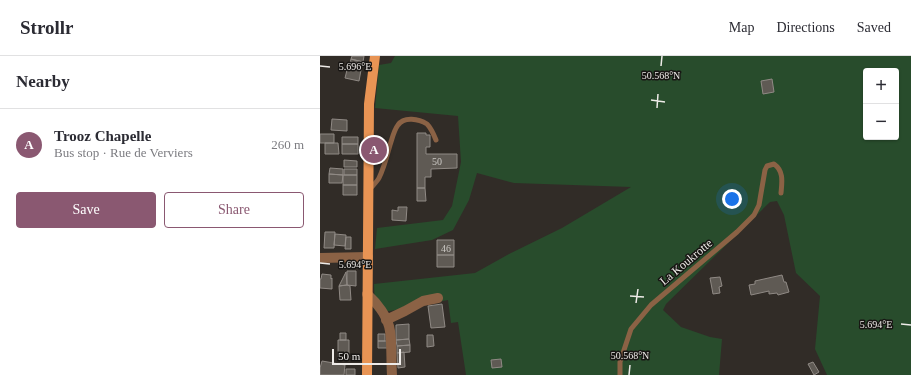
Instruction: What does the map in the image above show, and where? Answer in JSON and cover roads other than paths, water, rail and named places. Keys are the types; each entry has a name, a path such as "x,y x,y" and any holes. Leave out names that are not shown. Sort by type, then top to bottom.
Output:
{"main road":[{"path":"367,375 369,104 376,56"}],"street":[{"path":"320,258 368,257"},
{"path":"367,294 376,302 390,330 392,375"},
{"path":"386,320 423,301 438,298"}],"lane":[{"path":"368,190 379,178 394,133 398,124 403,120 417,120 428,125 436,140"},
{"name":"La Koukrotte","path":"620,375 620,362 624,347 631,329 640,318 651,305 737,232 754,215 759,205 767,166 774,164 781,172 782,193"}],"place":[{"name":"Trooz Chapelle","path":"374,150"}]}
